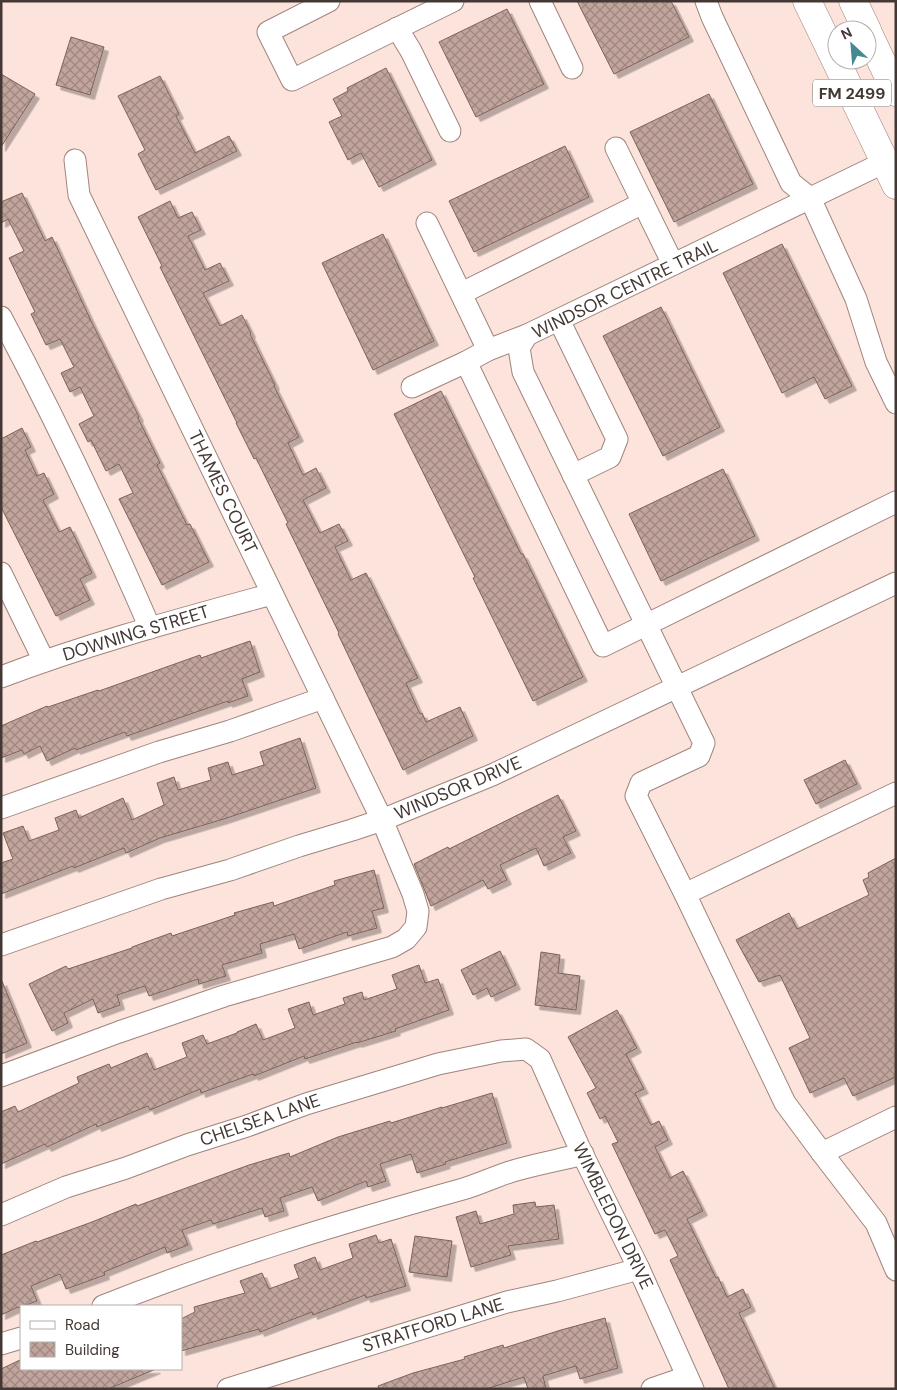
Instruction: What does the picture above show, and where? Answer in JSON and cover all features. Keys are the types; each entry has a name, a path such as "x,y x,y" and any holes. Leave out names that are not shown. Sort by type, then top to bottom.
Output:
{"main road":[{"name":"FM 2499","path":"808,1 890,173"},
{"name":"FM 2499","path":"853,1 862,20"},
{"name":"FM 2499","path":"877,51 896,92"}],"street":[{"path":"329,1 268,32 292,80 397,28 430,6 453,1"},
{"path":"540,1 572,68"},
{"path":"706,1 791,183 810,198 856,298 876,362 896,403"},
{"path":"397,28 411,51 450,131"},
{"path":"616,148 673,264"},
{"name":"THAMES COURT","path":"1,1076 119,1032 224,996 392,947 406,938 416,927 418,911 413,894 382,820 79,195 75,160"},
{"name":"WINDSOR CENTRE TRAIL","path":"890,173 810,198 527,335 519,348 523,372 704,742 699,756 641,783 636,796 786,1103 876,1223 896,1270"},
{"path":"462,293 643,203"},
{"path":"427,223 488,350"},
{"path":"1,317 113,542 150,628"},
{"path":"560,320 618,439 610,457 573,475"},
{"path":"412,387 488,350 527,335"},
{"path":"466,362 603,646 896,502"},
{"path":"1,572 44,661"},
{"name":"WINDSOR DRIVE","path":"1,945 161,889 230,870 382,820 492,775 896,584"},
{"name":"DOWNING STREET","path":"1,677 44,661 150,628 272,594"},
{"path":"1,808 159,752 230,731 323,698"},
{"path":"685,894 896,793"},
{"name":"WIMBLEDON DRIVE","path":"526,1049 540,1059 583,1154 639,1269 690,1383"},
{"name":"CHELSEA LANE","path":"1,1215 66,1187 126,1168 306,1104 438,1064 500,1051 526,1049"},
{"path":"822,1153 896,1118"},
{"path":"106,1305 159,1284 350,1221 466,1188 515,1170 583,1154"},
{"name":"STRATFORD LANE","path":"228,1389 507,1302 557,1292 639,1269"},
{"path":"1,1344 20,1338"},
{"path":"652,1389 690,1383"}],"building":[{"path":"577,1 671,1 689,37 614,74"},
{"path":"507,9 544,84 476,117 439,42"},
{"path":"71,37 104,47 90,95 56,85"},
{"path":"386,68 432,160 379,187 361,153 348,160 329,122 342,116 333,99 348,91 347,88"},
{"path":"1,74 35,94 1,147"},
{"path":"160,76 179,114 176,116 195,153 229,136 237,151 156,190 138,154 145,150 118,96"},
{"path":"709,94 753,184 674,222 630,132"},
{"path":"565,146 589,197 474,252 449,201"},
{"path":"22,193 45,241 52,237 139,417 160,463 157,465 187,525 190,524 209,562 162,585 119,499 133,493 119,464 106,471 91,440 88,442 79,424 94,416 80,387 70,392 61,373 74,367 60,339 46,345 31,314 35,312 9,258 24,251 8,219 1,223 1,202"},
{"path":"170,201 178,218 192,212 201,230 188,236 205,270 220,263 229,281 203,293 220,326 242,315 299,437 288,443 303,475 316,468 326,488 303,500 320,533 339,524 348,541 335,547 351,580 366,573 418,678 406,683 420,714 422,713 426,722 460,707 473,736 403,770 286,524 288,523 256,458 254,459 236,423 160,267 162,266 138,217"},
{"path":"383,234 434,341 373,370 322,263"},
{"path":"782,244 852,386 825,399 814,377 782,393 723,273"},
{"path":"661,307 720,427 663,456 603,336"},
{"path":"441,391 583,677 533,701 473,578 475,577 394,414"},
{"path":"22,428 31,447 25,450 37,476 44,473 54,494 43,500 59,532 70,527 92,573 80,579 90,600 56,616 1,507 1,439"},
{"path":"723,469 755,536 661,581 629,514"},
{"path":"250,641 260,672 242,679 248,696 228,703 228,701 127,736 125,732 76,750 75,748 47,761 40,746 24,754 22,750 1,758 1,726 47,706 99,691 200,655 201,658"},
{"path":"300,738 316,788 160,838 126,853 124,848 1,894 1,863 13,859 3,833 23,826 29,841 59,830 55,818 76,810 79,818 123,798 132,820 164,805 157,783 174,777 178,790 211,780 208,768 228,762 232,775 264,765 260,752"},
{"path":"845,760 857,784 816,804 804,780"},
{"path":"558,795 576,831 563,837 571,853 544,866 536,848 500,865 507,880 488,889 483,880 431,906 414,864 448,847 449,849"},
{"path":"896,858 896,1077 853,1096 844,1078 810,1093 789,1048 810,1038 780,975 759,982 736,940 789,913 797,929 869,895 863,880 869,877 868,873"},
{"path":"374,870 384,908 372,911 377,928 348,936 347,932 299,949 294,934 260,944 262,953 222,965 226,976 199,984 198,979 149,996 145,986 117,995 120,1005 98,1013 93,999 64,1013 68,1023 52,1031 29,984 66,966 68,969 171,933 172,936 235,915 234,913 273,902 274,906 335,885 334,881"},
{"path":"500,951 516,985 491,997 487,988 473,995 461,970"},
{"path":"541,952 560,955 558,973 580,976 576,1010 535,1005"},
{"path":"419,965 425,983 438,979 449,1010 395,1029 396,1031 305,1059 304,1056 254,1076 253,1074 201,1093 200,1089 150,1110 148,1106 97,1127 96,1124 47,1147 45,1144 1,1164 1,1112 15,1106 18,1112 79,1083 77,1077 109,1064 111,1068 147,1053 154,1070 187,1057 182,1043 203,1035 207,1044 256,1024 263,1040 295,1028 288,1009 309,1002 313,1015 345,1004 343,998 362,992 364,1000 397,989 392,975"},
{"path":"1,982 27,1043 1,1054"},
{"path":"617,1010 637,1048 626,1054 644,1089 635,1093 651,1125 659,1121 668,1140 655,1147 670,1178 683,1171 703,1211 687,1219 727,1297 743,1289 751,1307 739,1313 775,1389 729,1389 670,1260 678,1256 665,1230 655,1234 612,1144 618,1142 605,1116 600,1119 587,1093 596,1088 568,1037"},
{"path":"492,1093 507,1143 445,1162 446,1164 417,1173 411,1154 380,1164 386,1181 368,1187 366,1181 318,1201 312,1187 280,1198 284,1211 265,1217 262,1208 213,1224 211,1220 182,1230 188,1245 167,1253 165,1247 104,1272 105,1275 66,1289 60,1274 31,1286 37,1301 20,1305 20,1307 1,1315 1,1255 136,1204 137,1206 249,1165 289,1153 290,1157 338,1137"},
{"path":"535,1202 536,1207 554,1205 559,1239 508,1246 511,1255 471,1267 456,1217 476,1211 480,1224 514,1214 513,1205"},
{"path":"376,1235 379,1243 391,1239 406,1286 366,1298 365,1295 313,1315 312,1312 260,1332 259,1329 182,1351 182,1318 195,1312 194,1307 245,1293 240,1281 262,1273 269,1289 299,1278 294,1265 315,1257 320,1270 353,1258 349,1244"},
{"path":"415,1236 452,1241 447,1277 409,1272"},
{"path":"605,1318 618,1368 580,1379 576,1366 543,1376 546,1389 528,1389 524,1377 486,1389 379,1389 378,1386 503,1345 504,1348"},
{"path":"20,1360 20,1370 154,1370 108,1389 1,1389 1,1369"}]}
